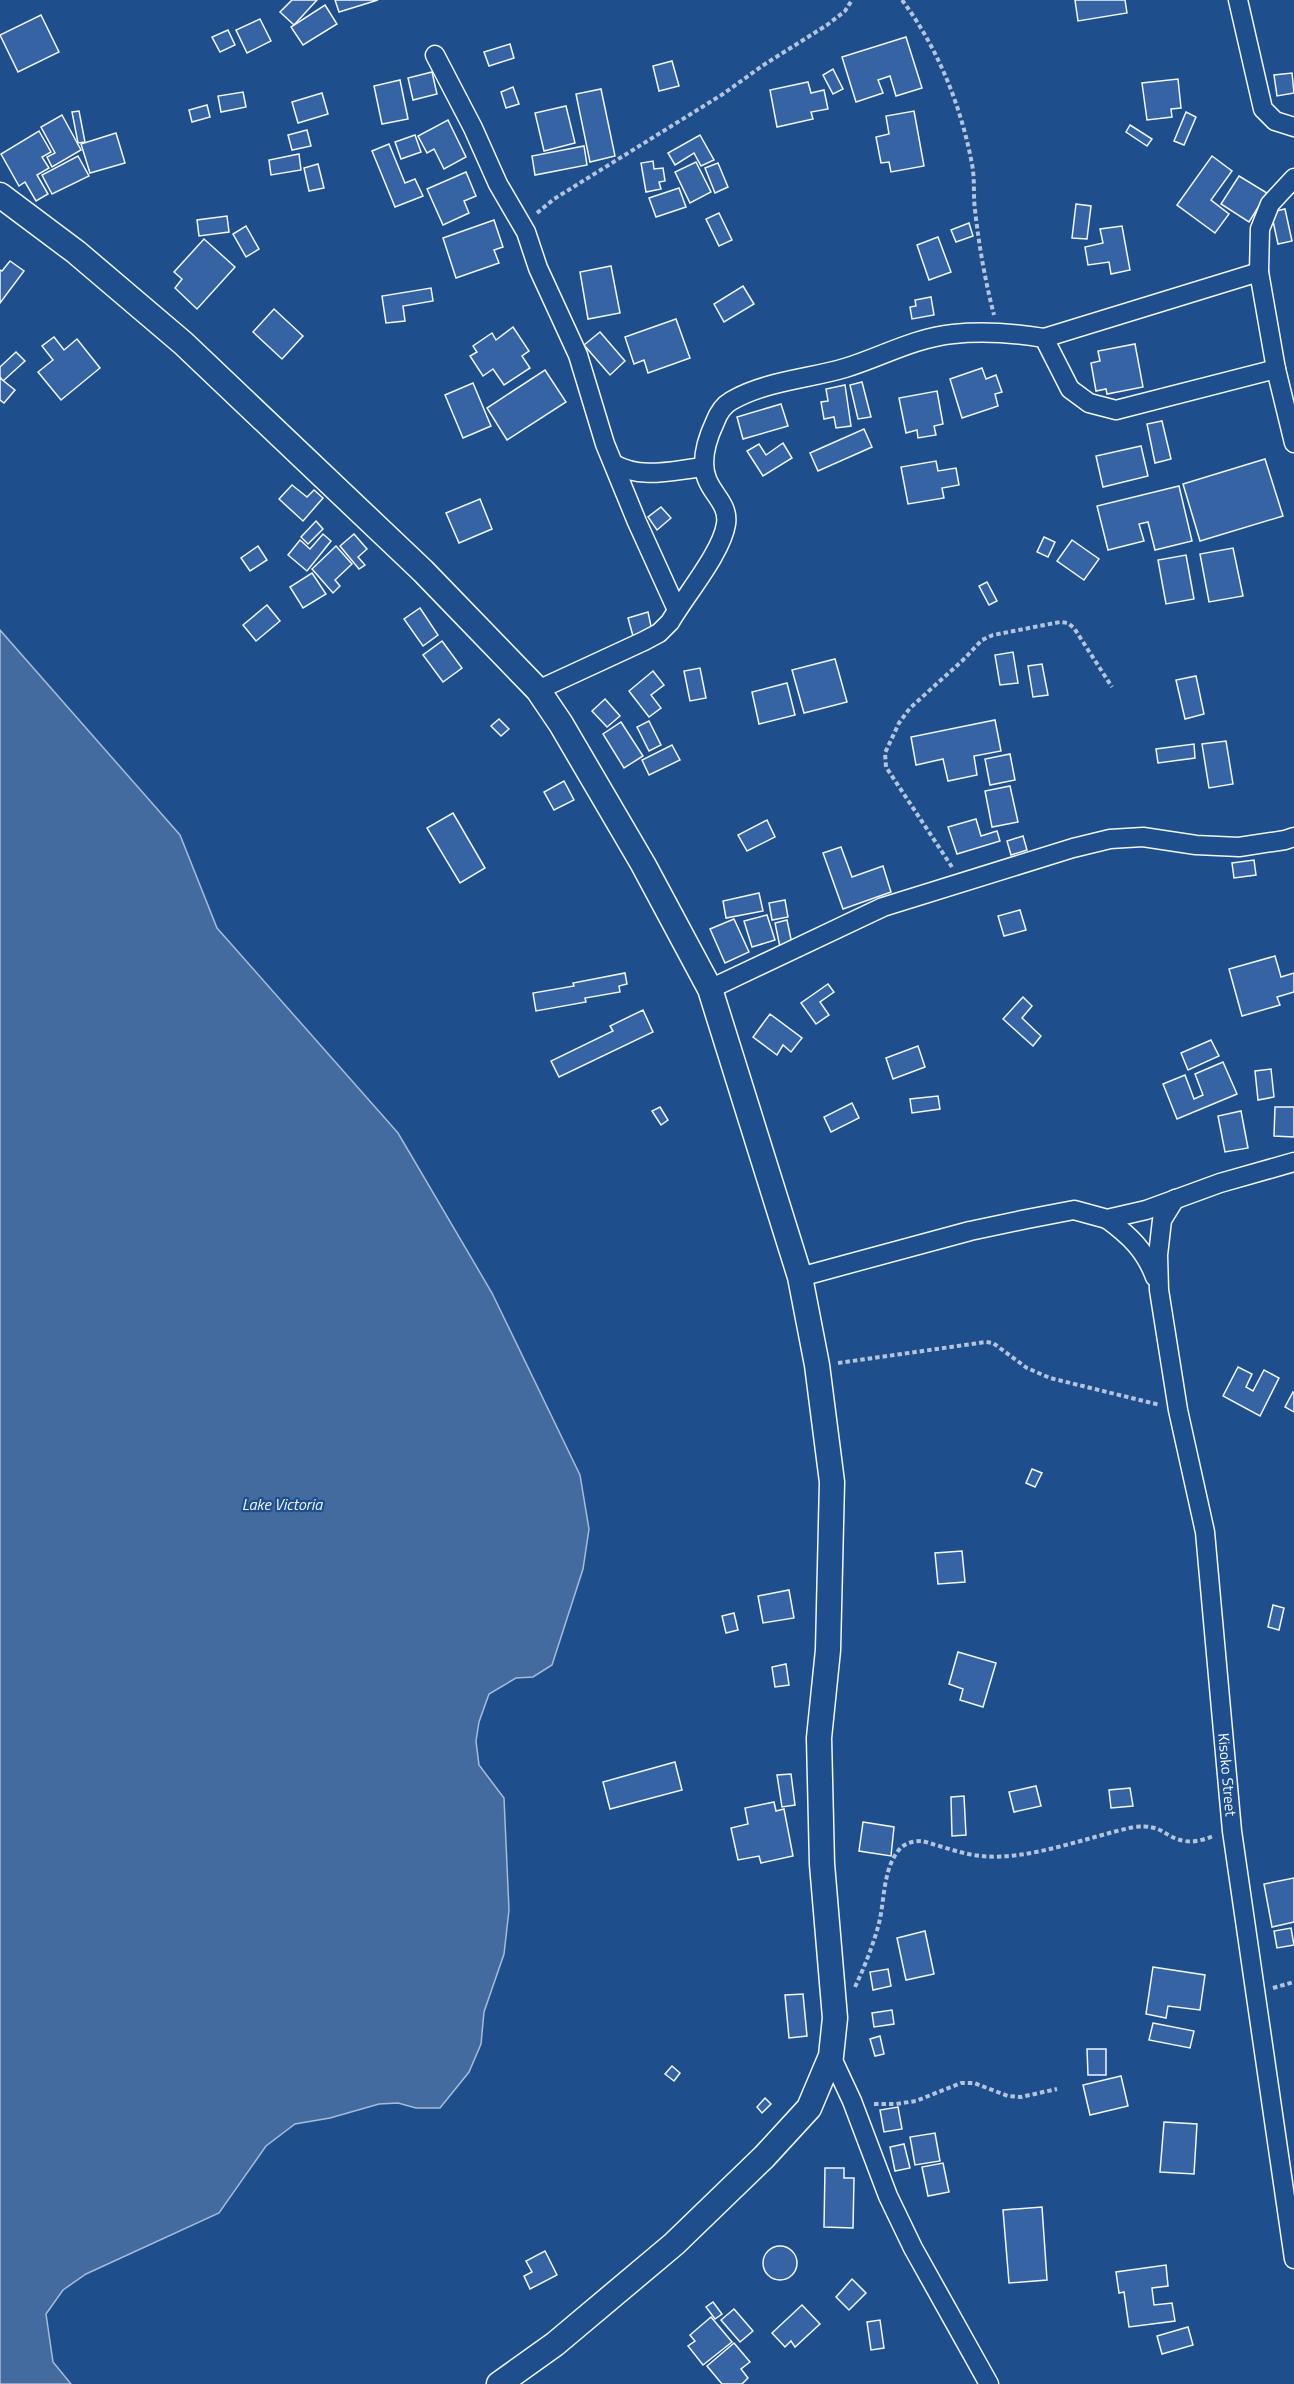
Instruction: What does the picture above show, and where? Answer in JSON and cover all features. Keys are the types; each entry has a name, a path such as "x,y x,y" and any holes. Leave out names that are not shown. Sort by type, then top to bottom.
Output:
{"street":[{"path":"1238,0 1263,109 1275,121 1294,127"},
{"path":"435,55 473,128 498,184 525,232 538,268 578,355 596,417 641,532 677,610"},
{"path":"1294,177 1270,204 1260,229 1259,272 1276,369 1294,443"},
{"path":"0,195 76,252 192,351 423,570 538,690 561,724 643,864 710,989 800,1277 817,1365 832,1482 828,1650 819,1738 822,1864 834,2018 831,2056 809,2108 764,2157 674,2244 555,2344 499,2384"},
{"path":"538,690 659,633 670,622 722,539 726,523 722,502 708,481 704,467 705,450 715,420 730,401 753,391 846,368 900,346 952,334 999,333 1044,338 1259,272"},
{"path":"1044,338 1070,389 1089,404 1116,410 1276,369"},
{"path":"614,464 637,474 704,467"},
{"path":"710,989 883,907 1073,848 1110,839 1143,837 1196,845 1239,847 1294,837"},
{"path":"800,1277 970,1231 1074,1210 1107,1219 1146,1210 1220,1183 1294,1162"},
{"name":"Kisoko Street","path":"1175,1199 1162,1220 1158,1255 1160,1290 1178,1410 1205,1532 1232,1831 1294,2259"},
{"name":"Kisoko Street","path":"1107,1219 1127,1233 1148,1259 1160,1290"},
{"path":"831,2056 852,2101 888,2196 913,2248 989,2384"}],"path":[{"path":"525,232 533,219 554,198 723,94 827,25 845,11 852,0"},
{"path":"902,0 919,22 940,62 965,134 972,168 981,251 999,333"},
{"path":"962,883 886,767 885,753 898,723 910,708 962,662 986,637 1037,625 1060,622 1071,625 1112,687"},
{"path":"817,1365 986,1342 998,1346 1027,1368 1050,1378 1178,1410"},
{"path":"834,2018 851,1995 866,1964 879,1926 891,1865 897,1852 904,1845 913,1841 922,1841 980,1856 1005,1856 1149,1825 1187,1842 1232,1831"},
{"path":"852,2101 879,2105 916,2101 961,2083 974,2084 1008,2097 1020,2097 1057,2089"}],"water":[{"name":"Lake Victoria","path":"0,630 180,835 217,928 398,1133 492,1293 580,1475 589,1529 583,1569 552,1665 533,1677 516,1678 489,1694 479,1722 476,1741 479,1765 504,1798 509,1910 504,1954 484,2012 481,2044 469,2072 440,2108 416,2108 398,2103 379,2104 330,2118 295,2124 266,2146 219,2213 86,2274 63,2290 46,2314 53,2362 71,2384 0,2384"}],"building":[{"path":"292,0 317,0 294,25 280,12"},
{"path":"335,0 378,0 339,12"},
{"path":"1075,0 1125,0 1127,13 1078,21"},
{"path":"325,5 337,24 303,45 291,27"},
{"path":"41,15 59,52 18,72 0,35"},
{"path":"260,19 271,41 247,53 236,30"},
{"path":"228,30 235,45 220,52 212,37"},
{"path":"906,37 922,88 896,96 890,76 878,80 883,93 856,102 842,57"},
{"path":"510,44 514,58 489,66 484,52"},
{"path":"672,61 679,86 659,91 653,66"},
{"path":"833,69 843,89 833,94 823,75"},
{"path":"432,72 437,94 413,100 408,78"},
{"path":"1292,73 1294,93 1277,96 1274,75"},
{"path":"1178,79 1181,108 1171,109 1172,117 1147,120 1142,83"},
{"path":"400,80 408,119 382,124 374,86"},
{"path":"808,82 811,93 824,90 828,109 811,112 813,119 777,127 770,90"},
{"path":"513,87 519,104 506,108 501,92"},
{"path":"601,89 615,156 590,162 576,94"},
{"path":"243,92 246,107 221,112 218,96"},
{"path":"322,93 328,114 298,123 292,102"},
{"path":"207,105 210,117 192,122 189,110"},
{"path":"566,106 575,143 544,151 535,113"},
{"path":"79,111 85,142 78,143 72,112"},
{"path":"914,111 924,166 891,172 889,162 881,163 876,137 889,134 886,116"},
{"path":"1186,112 1196,117 1184,145 1174,141"},
{"path":"62,115 81,150 52,167 47,157 55,153 41,127"},
{"path":"448,120 466,157 444,169 434,149 427,153 418,136"},
{"path":"1130,125 1152,139 1147,146 1126,132"},
{"path":"307,130 311,146 292,150 288,135"},
{"path":"39,131 51,152 42,157 49,168 37,175 48,194 36,201 25,182 19,186 1,154"},
{"path":"116,133 125,163 90,173 81,144"},
{"path":"415,135 421,152 401,159 395,142"},
{"path":"700,135 714,160 701,166 694,153 675,165 668,153"},
{"path":"389,144 405,183 415,179 423,196 395,207 372,151"},
{"path":"584,146 587,165 535,175 532,156"},
{"path":"299,154 301,170 271,175 269,160"},
{"path":"78,156 89,176 52,194 42,175"},
{"path":"1212,156 1232,171 1211,200 1229,214 1215,233 1177,205"},
{"path":"653,161 654,169 663,168 665,181 659,182 661,189 646,192 641,163"},
{"path":"696,162 711,192 690,203 675,172"},
{"path":"718,163 728,187 715,193 705,168"},
{"path":"318,164 324,188 309,191 304,168"},
{"path":"466,172 476,196 464,201 469,213 443,225 427,189"},
{"path":"1239,176 1267,193 1249,222 1221,204"},
{"path":"679,188 686,207 656,217 649,198"},
{"path":"1076,204 1091,206 1087,239 1072,238"},
{"path":"1285,209 1292,241 1278,244 1271,212"},
{"path":"719,213 732,240 719,246 706,219"},
{"path":"227,216 229,232 199,236 197,220"},
{"path":"494,220 503,247 494,250 499,263 456,278 443,238"},
{"path":"969,223 973,236 956,242 951,230"},
{"path":"246,226 259,249 246,257 233,234"},
{"path":"1122,226 1130,270 1111,274 1109,262 1088,265 1085,247 1103,243 1100,229"},
{"path":"938,237 951,272 929,280 917,245"},
{"path":"204,239 235,267 197,309 175,288 182,279 174,272"},
{"path":"10,261 24,271 0,303 0,270 2,271"},
{"path":"611,266 620,313 588,319 580,272"},
{"path":"743,286 754,304 724,322 714,304"},
{"path":"431,288 433,301 403,306 405,321 386,323 382,296"},
{"path":"931,297 934,315 912,319 910,307 916,306 915,300"},
{"path":"274,309 303,336 282,359 253,332"},
{"path":"676,319 690,358 648,373 644,360 634,364 625,337"},
{"path":"513,327 529,351 522,356 530,368 504,385 493,369 483,376 470,356 477,352 473,346 492,333 496,340"},
{"path":"600,332 625,361 610,375 584,345"},
{"path":"54,337 64,350 77,339 100,368 61,400 38,372 53,360 42,346"},
{"path":"1135,344 1143,387 1107,394 1106,389 1096,391 1091,363 1100,361 1098,351"},
{"path":"16,352 25,361 3,381 0,377 0,367"},
{"path":"982,368 986,379 996,375 1002,392 995,394 998,406 962,418 950,379"},
{"path":"545,370 566,402 507,440 487,408"},
{"path":"0,378 15,390 4,403 0,400"},
{"path":"862,382 871,417 858,419 850,385"},
{"path":"473,383 491,426 463,438 445,395"},
{"path":"845,385 851,426 836,428 834,417 824,419 821,402 828,401 826,389"},
{"path":"937,391 943,424 934,426 936,435 918,438 917,430 906,433 899,398"},
{"path":"781,404 788,426 743,439 737,417"},
{"path":"1162,421 1171,459 1155,463 1147,424"},
{"path":"864,429 872,447 818,471 810,453"},
{"path":"783,443 792,458 763,476 747,451 759,444 766,455"},
{"path":"1141,446 1148,476 1103,487 1096,456"},
{"path":"1265,459 1283,516 1200,541 1183,484"},
{"path":"936,461 938,471 956,468 959,485 942,488 944,498 908,504 901,467"},
{"path":"292,485 307,497 314,490 323,498 303,521 279,499"},
{"path":"1179,486 1192,541 1155,550 1148,522 1139,524 1144,541 1108,550 1097,506"},
{"path":"480,499 492,529 459,543 446,513"},
{"path":"661,507 671,518 657,530 648,517"},
{"path":"316,521 323,529 308,544 301,537"},
{"path":"323,534 331,541 307,571 288,555 300,540 310,549"},
{"path":"354,534 367,549 358,557 365,565 359,569 340,546"},
{"path":"1044,537 1055,542 1048,557 1037,552"},
{"path":"1072,540 1099,559 1084,580 1057,561"},
{"path":"258,546 267,560 250,571 241,558"},
{"path":"336,546 352,564 335,580 340,586 333,593 312,569"},
{"path":"1233,548 1243,596 1209,602 1200,554"},
{"path":"1186,555 1194,599 1166,604 1158,560"},
{"path":"312,573 326,594 303,608 290,587"},
{"path":"987,582 997,601 989,605 979,586"},
{"path":"267,605 280,621 256,641 243,625"},
{"path":"420,608 438,635 423,646 404,619"},
{"path":"648,612 652,631 633,636 628,618"},
{"path":"442,641 462,668 443,682 423,655"},
{"path":"1013,652 1018,683 1000,685 995,655"},
{"path":"835,659 847,702 804,713 792,670"},
{"path":"1042,664 1048,695 1033,697 1028,666"},
{"path":"700,668 706,698 690,701 684,671"},
{"path":"653,671 664,685 651,695 661,708 649,717 629,691"},
{"path":"1196,676 1204,714 1185,719 1176,680"},
{"path":"787,683 795,715 759,724 752,692"},
{"path":"605,699 620,716 607,727 592,711"},
{"path":"499,719 509,729 501,736 491,726"},
{"path":"995,720 1001,751 974,756 977,775 948,781 943,759 916,765 911,737"},
{"path":"649,721 661,745 649,751 637,727"},
{"path":"621,722 643,756 624,768 603,734"},
{"path":"1226,741 1233,784 1209,788 1202,744"},
{"path":"1194,744 1195,758 1158,763 1156,749"},
{"path":"672,745 680,760 649,775 642,760"},
{"path":"1010,754 1015,780 990,785 985,759"},
{"path":"564,781 574,800 554,810 544,792"},
{"path":"1010,786 1018,822 992,827 985,791"},
{"path":"453,813 485,868 460,883 427,828"},
{"path":"976,819 981,836 997,831 1000,841 957,854 948,827"},
{"path":"767,820 775,837 747,851 738,835"},
{"path":"1023,836 1027,850 1011,855 1007,841"},
{"path":"841,847 852,877 883,866 891,892 843,909 823,853"},
{"path":"1254,860 1256,875 1234,878 1232,863"},
{"path":"759,893 763,911 726,918 723,901"},
{"path":"785,900 788,917 772,920 769,903"},
{"path":"1020,910 1026,930 1004,936 998,916"},
{"path":"767,915 775,940 752,947 744,921"},
{"path":"734,919 749,952 725,963 710,929"},
{"path":"787,920 792,944 780,947 775,923"},
{"path":"1275,956 1281,977 1294,973 1294,992 1277,997 1280,1005 1242,1016 1229,969"},
{"path":"625,973 627,984 619,986 620,992 585,998 586,1002 536,1011 533,993 574,986 573,983"},
{"path":"828,984 834,992 820,1002 829,1015 816,1024 801,1003"},
{"path":"1023,997 1032,1006 1022,1018 1041,1036 1033,1046 1003,1019"},
{"path":"643,1010 653,1032 559,1077 551,1061 613,1031 610,1026"},
{"path":"770,1014 802,1038 791,1052 783,1045 777,1055 753,1037"},
{"path":"1211,1040 1219,1056 1188,1070 1181,1053"},
{"path":"918,1046 925,1067 893,1079 886,1058"},
{"path":"1223,1062 1237,1094 1177,1119 1163,1084 1185,1075 1194,1099 1203,1095 1195,1074"},
{"path":"1271,1069 1274,1097 1258,1100 1255,1071"},
{"path":"938,1096 940,1109 912,1113 910,1099"},
{"path":"852,1103 859,1118 831,1132 824,1117"},
{"path":"660,1107 668,1120 661,1125 652,1111"},
{"path":"1275,1107 1294,1107 1294,1137 1274,1136"},
{"path":"1241,1111 1248,1148 1225,1152 1218,1116"},
{"path":"1238,1367 1252,1374 1246,1387 1253,1391 1264,1370 1279,1378 1260,1416 1223,1396"},
{"path":"1294,1393 1294,1412 1285,1407"},
{"path":"1032,1469 1042,1473 1035,1487 1026,1483"},
{"path":"962,1551 965,1582 938,1584 935,1553"},
{"path":"789,1590 794,1618 763,1623 758,1596"},
{"path":"1273,1605 1284,1608 1279,1630 1268,1627"},
{"path":"734,1613 738,1630 726,1633 722,1616"},
{"path":"958,1652 996,1663 983,1707 960,1700 963,1689 949,1684"},
{"path":"786,1664 789,1685 775,1687 772,1667"},
{"path":"675,1762 682,1790 610,1809 603,1782"},
{"path":"791,1774 795,1805 782,1807 777,1775"},
{"path":"1036,1786 1041,1806 1014,1812 1009,1792"},
{"path":"1130,1788 1133,1806 1111,1808 1109,1790"},
{"path":"964,1796 966,1835 952,1836 951,1797"},
{"path":"774,1802 776,1811 784,1809 793,1856 761,1863 759,1856 738,1860 731,1828 748,1824 745,1808"},
{"path":"863,1822 894,1827 891,1856 859,1851"},
{"path":"1294,1878 1294,1922 1272,1927 1264,1884"},
{"path":"1291,1928 1294,1945 1277,1948 1274,1931"},
{"path":"925,1931 934,1974 906,1980 897,1938"},
{"path":"1153,1967 1205,1975 1200,2010 1168,2006 1166,2018 1146,2014"},
{"path":"888,1969 891,1986 873,1990 870,1972"},
{"path":"803,1994 807,2036 789,2038 785,1995"},
{"path":"892,2010 894,2024 874,2027 872,2013"},
{"path":"1153,2023 1194,2031 1190,2048 1149,2040"},
{"path":"880,2036 884,2054 875,2056 870,2039"},
{"path":"1087,2049 1106,2049 1106,2075 1088,2075"},
{"path":"672,2066 680,2073 674,2081 665,2074"},
{"path":"1121,2076 1128,2106 1090,2115 1083,2085"},
{"path":"765,2098 771,2104 762,2113 757,2107"},
{"path":"898,2107 902,2129 884,2132 880,2110"},
{"path":"1164,2122 1197,2124 1194,2174 1160,2172"},
{"path":"935,2133 940,2161 915,2165 910,2137"},
{"path":"904,2144 910,2168 895,2171 890,2147"},
{"path":"943,2163 949,2192 928,2196 922,2167"},
{"path":"825,2168 844,2168 844,2178 854,2178 853,2228 824,2227"},
{"path":"1042,2207 1047,2280 1009,2283 1003,2210"},
{"path":"780,2246 792,2251 797,2263 792,2275 780,2280 768,2275 763,2263 768,2251"},
{"path":"545,2251 557,2275 530,2289 524,2276 532,2272 526,2261"},
{"path":"1166,2265 1168,2286 1152,2288 1154,2305 1172,2303 1175,2321 1129,2327 1124,2292 1119,2293 1116,2272"},
{"path":"852,2279 866,2293 849,2310 836,2297"},
{"path":"713,2302 722,2314 715,2319 706,2307"},
{"path":"802,2305 820,2324 795,2347 791,2341 785,2347 772,2333"},
{"path":"734,2309 753,2331 740,2342 721,2320"},
{"path":"711,2317 732,2342 703,2365 688,2346 695,2341 690,2335"},
{"path":"880,2320 884,2348 871,2350 867,2322"},
{"path":"1188,2327 1193,2345 1162,2354 1157,2336"},
{"path":"734,2343 750,2362 741,2369 748,2378 742,2384 722,2384 707,2366"}]}
